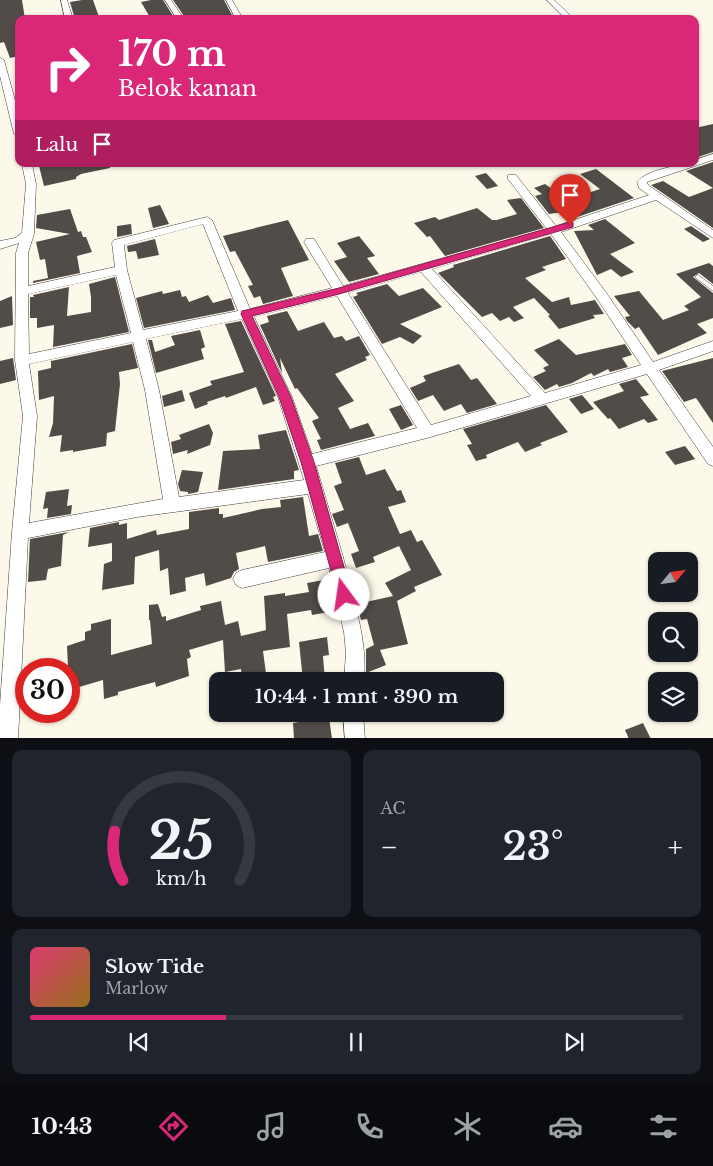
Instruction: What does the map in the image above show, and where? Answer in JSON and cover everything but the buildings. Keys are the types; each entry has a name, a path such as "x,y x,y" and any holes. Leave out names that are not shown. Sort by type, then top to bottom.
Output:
{"street":[{"path":"64,0 68,15"},
{"path":"168,0 178,15"},
{"path":"229,0 238,15"},
{"path":"550,0 567,15"},
{"path":"0,60 15,119"},
{"path":"8,738 20,532 30,416 22,360 22,253 28,234 31,184 28,167"},
{"path":"681,167 645,178 642,182 643,186 713,235"},
{"path":"512,177 603,296 713,459"},
{"path":"22,360 246,314 339,291 554,230 657,196"},
{"path":"172,505 152,390 121,270 118,242 207,220 246,314 285,397 307,462 335,558 353,632 356,653 355,672"},
{"path":"3,245 19,240 28,234"},
{"path":"310,242 427,432"},
{"path":"3,245 22,253"},
{"path":"423,266 541,398"},
{"path":"23,291 121,270"},
{"path":"307,462 427,432 650,368 713,346"},
{"path":"20,532 172,505 313,486"},
{"path":"242,578 335,558"},
{"path":"354,722 355,738"}],"lane":[{"path":"698,277 713,289"}],"route":[{"path":"344,595 307,462 285,397 246,314 339,291 570,225"}]}
